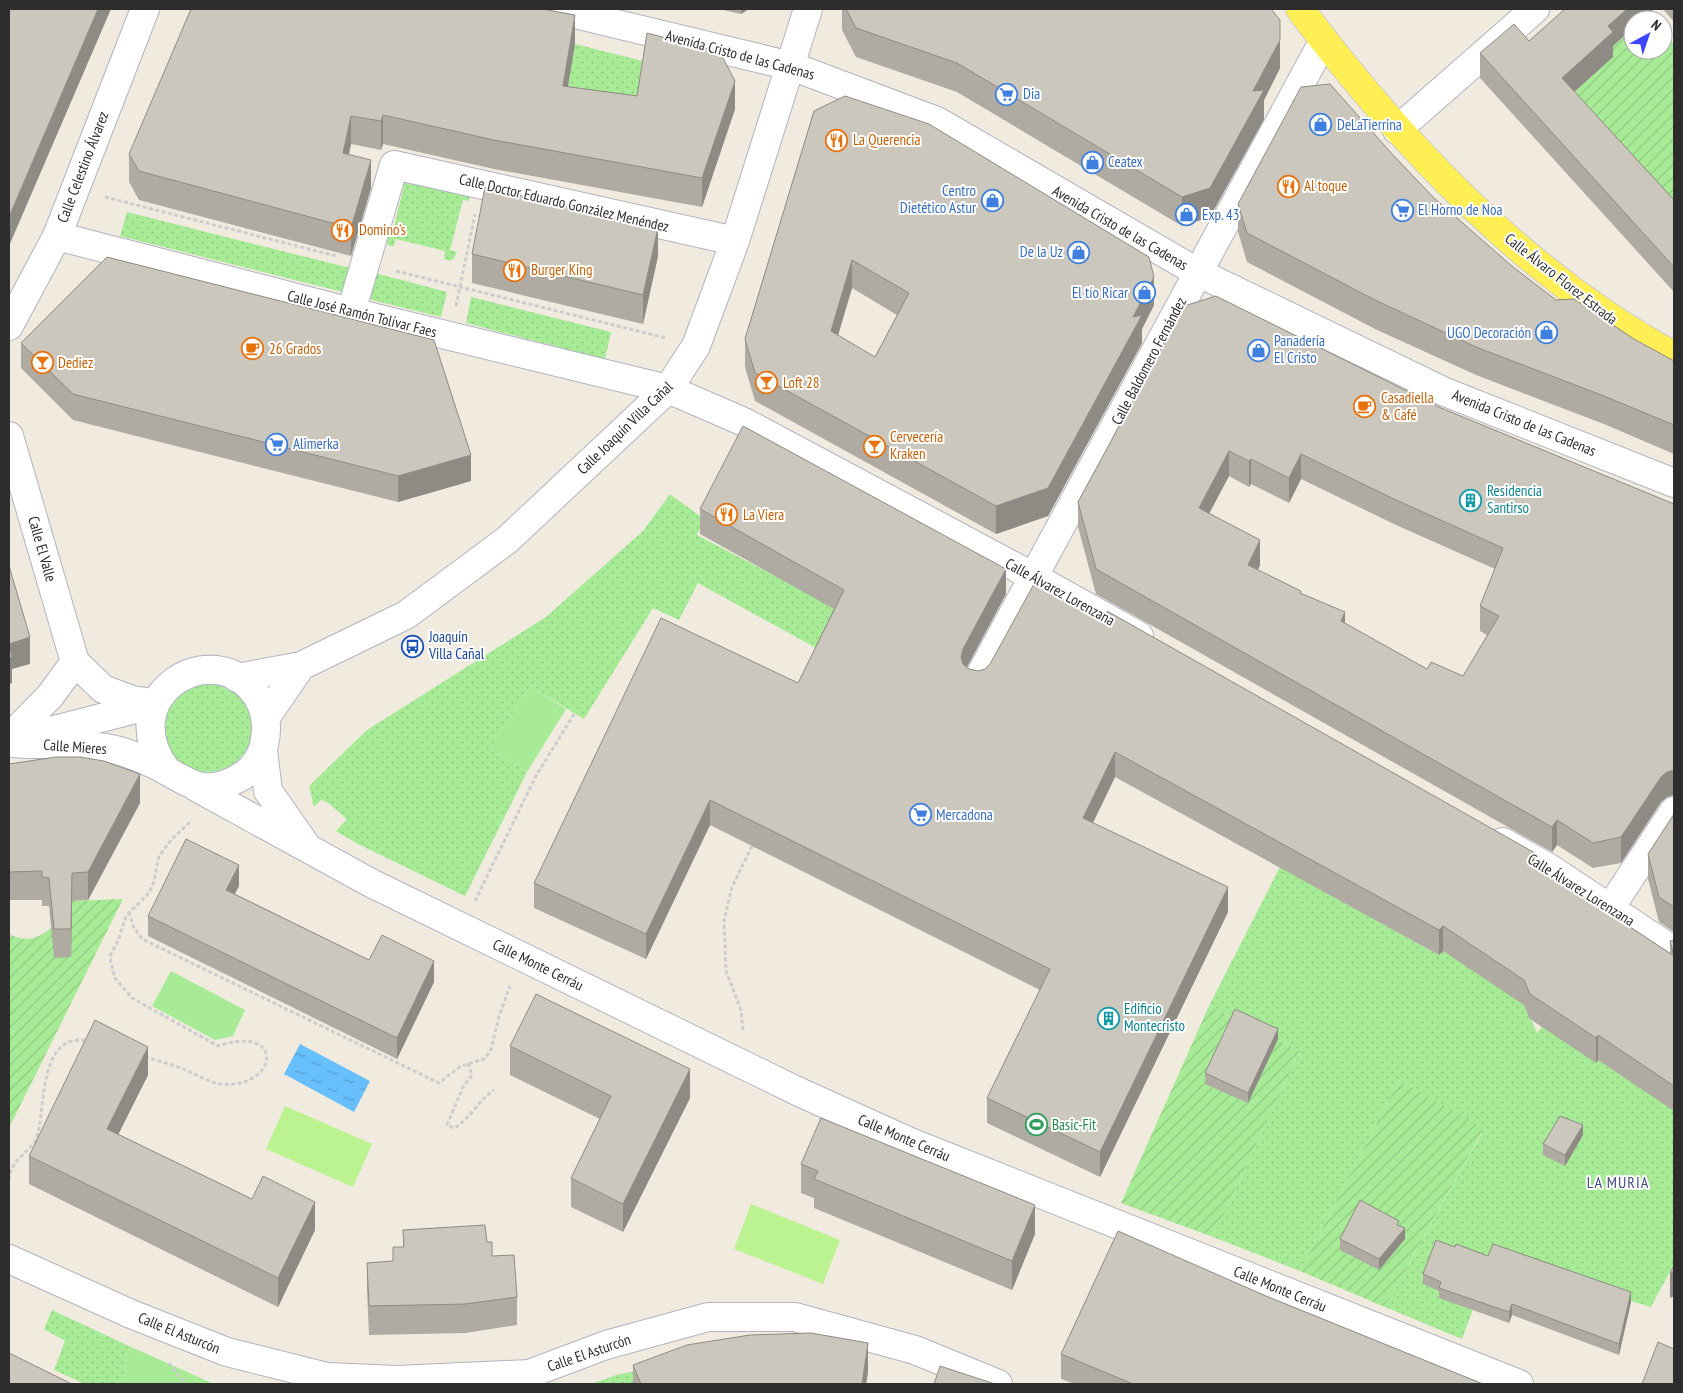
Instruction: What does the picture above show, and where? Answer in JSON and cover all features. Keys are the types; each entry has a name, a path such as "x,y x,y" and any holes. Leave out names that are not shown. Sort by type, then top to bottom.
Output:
{"main road":[{"name":"Calle Álvaro Florez Estrada","path":"1300,9 1397,130 1507,238 1596,308 1673,353"}],"street":[{"name":"Calle Celestino Álvarez","path":"10,320 57,236 145,9"},
{"name":"Avenida Cristo de las Cadenas","path":"554,9 791,66 937,120 1197,272 1445,392 1674,482"},
{"name":"Calle Joaquín Villa Cañal","path":"301,666 406,615 497,547 668,389 696,346 734,240 808,9"},
{"path":"1397,130 1534,9"},
{"name":"Calle Baldomero Fernández","path":"977,680 1324,40"},
{"name":"Calle Doctor Eduardo González Menéndez","path":"351,312 394,165 734,240"},
{"name":"Calle José Ramón Tolívar Faes","path":"57,236 351,312 668,389"},
{"name":"Calle Álvarez Lorenzana","path":"668,389 744,422 1032,576 1162,649"},
{"name":"Calle El Valle","path":"9,436 74,662"},
{"path":"9,741 50,696 74,662 104,689 132,700 155,704"},
{"path":"266,717 301,666"},
{"name":"Calle Mieres","path":"237,678 301,666"},
{"name":"Calle Mieres","path":"9,741 112,749 167,771 180,780 206,792 212,787 228,784 243,776 255,765 263,750 267,734 266,717 260,701 250,688 237,678 213,671 188,674 173,682 161,694 155,704 149,725 151,742 157,758 167,771"},
{"name":"Calle Mieres","path":"9,741 155,704"},
{"name":"Calle Monte Cerráu","path":"263,750 268,791 308,849"},
{"name":"Calle Monte Cerráu","path":"206,792 308,849 462,929 910,1142 1519,1384"},
{"path":"1610,908 1674,811"},
{"name":"Calle Álvarez Lorenzana","path":"1480,829 1549,868 1674,951"},
{"name":"Calle El Asturcón","path":"9,1259 131,1314 227,1352 327,1377 398,1380 531,1379 606,1345 708,1317 795,1317 915,1350 998,1384"}],"path":[{"path":"450,336 482,184"},
{"path":"462,929 536,776 574,714"},
{"path":"136,1054 183,1069 218,1084 242,1084 260,1074 266,1062 266,1052 260,1044 250,1040 234,1041 218,1046 142,1005 124,990 111,970 110,956 129,912 147,895 153,885 159,856 206,792"},
{"path":"745,1065 741,1010 726,971 724,920 732,887 754,840"},
{"path":"129,912 133,926 142,939 439,1083 468,1063 484,1059 491,1050 504,1002 522,957"},
{"path":"9,1180 10,1168 32,1144 38,1134 39,1116 52,1058 68,1043 82,1040 90,1041"},
{"path":"468,1063 472,1075 463,1087 447,1125 454,1128 462,1123 485,1096 494,1090"}],"green space":[{"path":"1623,37 1623,60 1673,60 1673,43 1674,44 1674,225 1562,103 1613,57 1608,51"},
{"path":"575,44 647,62 637,125 563,115"},
{"path":"400,177 470,195 469,201 463,200 450,250 457,252 450,261 444,259 445,251 396,239 393,247 388,245 384,239 386,234 392,235 404,186 398,184"},
{"path":"127,212 350,268 343,292 120,236"},
{"path":"375,273 447,292 441,317 368,299"},
{"path":"471,297 611,332 605,359 466,323"},
{"path":"670,494 704,519 697,535 998,693 825,653 698,583 679,620 653,608 584,719 530,686 490,749 527,772 465,896 358,844 336,831 347,819 327,802 321,800 314,807 309,786 367,730 546,617 643,531"},
{"path":"208,684 225,687 239,697 249,711 252,728 249,745 239,759 225,769 208,772 191,769 177,759 167,745 164,728 167,711 177,697 191,687"},
{"path":"530,686 566,709 527,772 490,749"},
{"path":"1280,867 1439,955 1443,951 1515,985 1537,1033 1544,1024 1596,1063 1598,1060 1674,1110 1674,1264 1651,1307 1580,1286 1493,1255 1462,1339 1385,1307 1484,1129 1399,1080 1300,1271 1213,1237 1300,1051 1209,1006"},
{"path":"123,899 9,1128 9,934 29,939 46,932 60,918 72,901"},
{"path":"171,971 245,1010 233,1036 215,1040 152,1006"},
{"path":"1209,1006 1300,1051 1213,1237 1121,1203"},
{"path":"1399,1080 1484,1128 1385,1307 1300,1271"},
{"path":"285,1106 372,1144 353,1187 266,1149"},
{"path":"751,1204 840,1240 823,1284 734,1249"},
{"path":"52,1310 129,1346 122,1384 85,1384 54,1370 65,1341 44,1329"},
{"path":"129,1346 214,1384 122,1384"},
{"path":"659,1366 632,1384 591,1384 616,1375"}],"water":[{"path":"300,1044 370,1081 354,1112 284,1074"}],"building":[{"path":"9,9 98,9 9,217"},
{"path":"191,9 543,9 575,15 563,86 637,96 647,33 720,52 735,81 702,178 494,140 383,115 381,121 351,116 343,153 371,160 351,228 139,171 129,154"},
{"path":"846,9 1271,9 1280,20 1280,40 1253,91 1264,90 1210,188 1182,197 957,63 856,28"},
{"path":"1565,9 1627,9 1623,10 1623,13 1608,26 1613,32 1562,78 1674,200 1674,267 1480,53 1514,24 1529,41"},
{"path":"1330,84 1433,197 1513,267 1556,300 1574,299 1634,339 1674,361 1674,425 1476,347 1375,300 1247,233 1238,204 1301,87"},
{"path":"845,96 929,124 1149,257 1154,277 1133,317 1142,315 1048,488 996,506 755,373 745,339 814,111","holes":["852,260 909,293 875,357 831,331"]},
{"path":"485,187 658,228 643,295 472,254"},
{"path":"107,257 434,340 471,455 398,476 73,394 21,343"},
{"path":"1216,296 1441,408 1674,504 1674,770 1667,772 1661,777 1621,837 1593,843 1557,820 1552,827 1096,569 1078,502 1184,306","holes":["1229,451 1249,461 1251,459 1289,478 1301,454 1396,500 1503,548 1480,606 1499,616 1463,676 1431,662 1427,669 1341,621 1345,612 1300,593 1301,591 1248,565 1260,540 1199,508"]},
{"path":"743,426 1006,569 963,649 961,657 963,664 969,669 978,671 985,669 990,664 1034,584 1111,625 1107,611 1535,853 1530,861 1674,956 1674,1086 1598,1035 1596,1038 1530,994 1524,980 1443,926 1439,930 1115,752 1083,818 1228,887 1100,1152 987,1098 1050,969 710,800 646,934 534,883 661,618 798,683 844,590 700,509"},
{"path":"9,566 30,637 9,644"},
{"path":"9,644 12,657 9,658"},
{"path":"56,757 80,757 104,761 140,774 88,872 72,873 71,929 54,929 49,878 42,877 42,871 9,872 9,764"},
{"path":"1674,814 1674,907 1659,897 1648,854"},
{"path":"186,839 239,865 226,890 369,960 382,935 434,961 397,1038 148,916"},
{"path":"1674,940 1674,956 1670,941"},
{"path":"536,994 690,1069 623,1204 571,1178 611,1096 510,1046"},
{"path":"1235,1009 1278,1029 1248,1093 1205,1073"},
{"path":"95,1020 148,1047 107,1129 252,1199 263,1176 315,1202 278,1278 29,1156"},
{"path":"1560,1116 1583,1125 1565,1155 1543,1144"},
{"path":"821,1118 1035,1205 1012,1261 814,1179 818,1171 801,1164"},
{"path":"1360,1200 1399,1221 1397,1225 1405,1228 1379,1259 1340,1239"},
{"path":"485,1225 487,1242 492,1242 492,1256 514,1255 517,1297 465,1304 369,1306 367,1263 393,1261 393,1247 404,1247 403,1230"},
{"path":"1118,1231 1266,1296 1483,1384 1133,1384 1061,1354"},
{"path":"1436,1240 1455,1247 1456,1244 1488,1256 1493,1244 1631,1292 1619,1344 1512,1304 1509,1312 1439,1288 1441,1282 1423,1274"},
{"path":"811,1333 868,1343 862,1384 641,1384 633,1365 687,1345 750,1335"},
{"path":"1658,1342 1674,1349 1674,1384 1642,1384"},
{"path":"9,1353 72,1384 9,1384"},
{"path":"940,1366 995,1384 934,1384"}],"place":[{"name":"Dia","path":"1007,94"},
{"name":"DeLaTierrina","path":"1321,125"},
{"name":"La Querencia","path":"837,140"},
{"name":"Ceatex","path":"1092,162"},
{"name":"Al toque","path":"1288,186"},
{"name":"Centro Dietético Astur","path":"992,200"},
{"name":"El Horno de Noa","path":"1402,210"},
{"name":"Exp. 43","path":"1186,215"},
{"name":"Domino's","path":"343,230"},
{"name":"De la Uz","path":"1079,252"},
{"name":"Burger King","path":"515,270"},
{"name":"El tío Ricar","path":"1144,293"},
{"name":"UGO Decoración","path":"1547,333"},
{"name":"26 Grados","path":"253,349"},
{"name":"Panadería El Cristo","path":"1258,350"},
{"name":"Dediez","path":"42,363"},
{"name":"Loft 28","path":"767,383"},
{"name":"Casadiella & Café","path":"1365,407"},
{"name":"Alimerka","path":"277,444"},
{"name":"Cervecería Kraken","path":"874,446"},
{"name":"Residencia Santirso","path":"1471,500"},
{"name":"La Viera","path":"727,515"},
{"name":"Joaquín Villa Cañal","path":"413,646"},
{"name":"Mercadona","path":"920,815"},
{"name":"Edificio Montecristo","path":"1108,1018"},
{"name":"Basic-Fit","path":"1036,1125"}],"district":[{"name":"LA MURIA","path":"1618,1182"}]}
